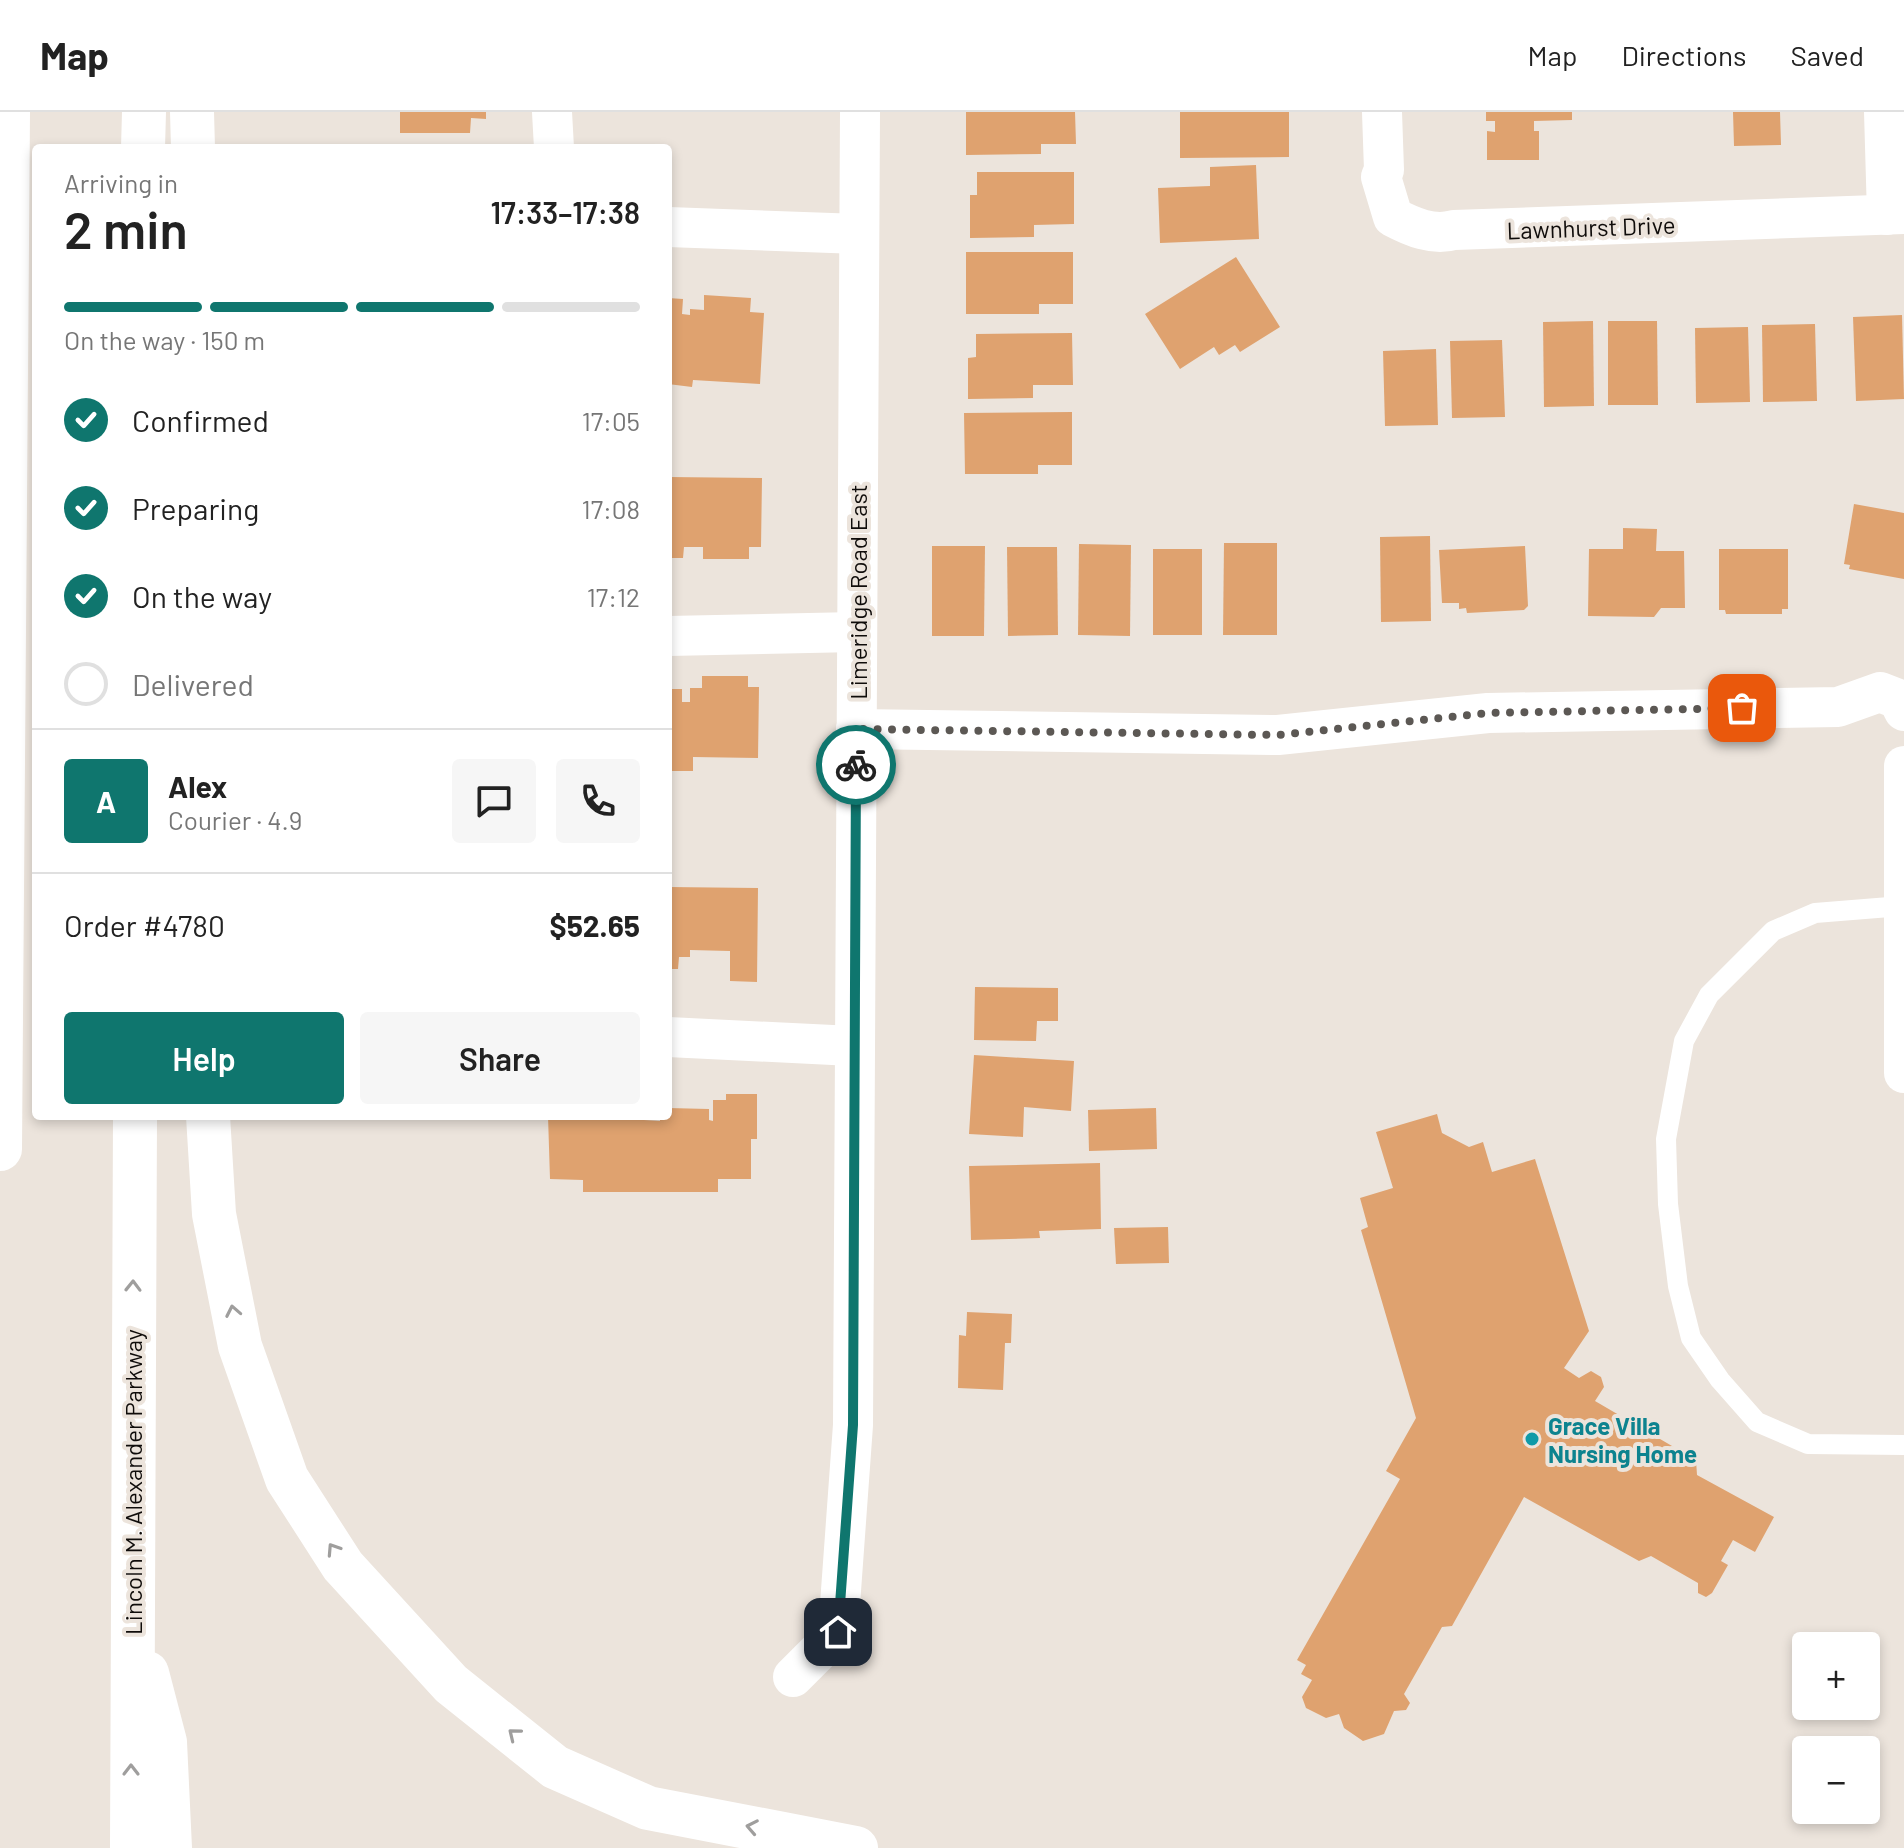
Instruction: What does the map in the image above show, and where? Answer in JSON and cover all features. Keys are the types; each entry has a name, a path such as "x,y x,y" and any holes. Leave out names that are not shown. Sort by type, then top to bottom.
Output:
{"highway":[{"path":"0,1149 8,112"},
{"path":"143,144 144,112"},
{"path":"192,112 193,144"},
{"name":"Lincoln M. Alexander Parkway","path":"132,1848 130,1609 135,1120"},
{"path":"208,1120 214,1214 240,1346 287,1479 343,1566 451,1684 555,1767 648,1808 856,1848"},
{"path":"130,1609 165,1742 170,1848"}],"street":[{"path":"552,112 554,144"},
{"name":"Limeridge Road East","path":"793,1677 838,1632 853,1425 860,112"},
{"name":"Lawnhurst Drive","path":"1382,112 1384,170 1381,177 1393,217 1416,229 1442,233 1454,230 1467,232 1896,214"},
{"path":"1884,112 1896,214"},
{"path":"672,227 859,234"},
{"path":"672,636 856,632"},
{"path":"856,729 1278,735 1488,713 1838,707 1880,692 1898,699 1904,711"},
{"path":"1904,766 1904,1073"},
{"path":"672,1037 853,1046"}],"lane":[{"path":"1902,906 1815,913 1773,931 1709,995 1684,1041 1666,1139 1668,1204 1678,1286 1691,1338 1720,1380 1757,1422 1808,1444 1904,1445"}],"building":[{"path":"400,112 486,112 486,119 471,118 470,133 400,133"},
{"path":"966,112 1075,112 1076,144 1041,144 1041,154 966,155"},
{"path":"1180,112 1289,112 1289,157 1180,158"},
{"path":"1486,112 1572,112 1572,120 1534,121 1534,131 1539,131 1539,160 1487,160 1487,131 1495,132 1495,121 1486,121"},
{"path":"1733,112 1780,112 1781,145 1734,146"},
{"path":"1256,165 1259,239 1160,243 1158,188 1210,186 1210,167"},
{"path":"977,172 1074,172 1074,224 1034,225 1034,237 970,238 970,195 977,195"},
{"path":"966,252 1073,252 1073,304 1039,304 1039,314 966,314"},
{"path":"1236,257 1280,327 1240,352 1235,345 1219,355 1214,347 1180,369 1145,314"},
{"path":"704,295 751,298 750,312 764,313 760,384 693,380 692,387 672,384 672,298 683,299 682,314 690,315 690,309 704,310"},
{"path":"1902,315 1904,399 1856,401 1853,317"},
{"path":"1593,321 1594,406 1544,407 1543,322"},
{"path":"1608,321 1657,321 1658,405 1608,405"},
{"path":"1815,324 1817,401 1763,402 1762,325"},
{"path":"1748,327 1750,402 1696,403 1695,328"},
{"path":"1072,333 1073,385 1033,385 1033,398 968,399 968,358 976,357 976,334"},
{"path":"1502,340 1505,417 1452,418 1450,341"},
{"path":"1436,349 1438,425 1385,426 1383,351"},
{"path":"1072,412 1072,465 1038,465 1038,474 965,474 964,413"},
{"path":"672,477 762,478 761,547 749,547 749,559 703,559 703,547 684,547 683,558 672,558"},
{"path":"1854,504 1904,513 1904,579 1849,569 1850,565 1844,564"},
{"path":"1623,528 1657,529 1656,551 1684,551 1685,608 1661,608 1654,617 1588,616 1589,549 1623,549"},
{"path":"1430,536 1431,621 1381,622 1380,537"},
{"path":"1224,543 1277,543 1277,635 1223,635"},
{"path":"1079,544 1131,545 1130,636 1078,635"},
{"path":"932,546 985,546 984,636 932,636"},
{"path":"1525,546 1528,606 1524,610 1467,613 1466,608 1459,609 1459,603 1442,603 1439,550"},
{"path":"1007,547 1057,547 1058,635 1008,636"},
{"path":"1153,549 1202,549 1202,635 1153,635"},
{"path":"1719,549 1788,549 1788,609 1782,609 1782,614 1726,614 1725,610 1719,610"},
{"path":"702,676 748,676 748,687 759,687 758,758 693,757 693,771 672,771 672,689 682,689 682,702 690,702 690,688 702,688"},
{"path":"672,887 758,888 757,982 730,981 730,951 690,950 690,957 679,957 678,969 672,969"},
{"path":"975,987 1058,988 1058,1021 1037,1021 1036,1041 974,1040"},
{"path":"974,1055 1074,1061 1071,1111 1024,1107 1023,1137 969,1134"},
{"path":"726,1094 757,1094 757,1139 751,1139 751,1179 718,1179 718,1192 583,1192 583,1180 550,1179 548,1120 672,1120 672,1108 709,1109 709,1120 713,1121 713,1100 726,1100"},
{"path":"1156,1108 1157,1149 1089,1151 1088,1110"},
{"name":"Grace Villa Nursing Home","path":"1437,1114 1442,1133 1469,1147 1483,1142 1492,1172 1535,1159 1589,1331 1564,1368 1579,1378 1591,1371 1601,1377 1604,1387 1595,1401 1696,1460 1697,1475 1774,1517 1755,1552 1733,1540 1721,1561 1728,1565 1712,1593 1706,1597 1698,1593 1698,1583 1651,1556 1639,1561 1524,1497 1452,1626 1442,1627 1404,1694 1410,1703 1406,1710 1394,1711 1384,1734 1363,1741 1344,1728 1339,1714 1326,1718 1306,1708 1302,1697 1312,1680 1301,1674 1306,1665 1297,1660 1400,1479 1386,1471 1416,1418 1361,1230 1368,1227 1360,1198 1393,1188 1376,1132"},
{"path":"1100,1163 1101,1229 1039,1231 1040,1238 971,1240 969,1166"},
{"path":"1168,1227 1169,1263 1116,1264 1114,1228"},
{"path":"967,1312 1012,1314 1011,1343 1005,1343 1003,1390 958,1388 959,1335 966,1336"}],"way so far":[{"path":"856,765 856,729 1278,735 1488,713 1742,708"}],"place":[{"name":"Grace Villa Nursing Home","path":"1532,1439"}],"route":[{"path":"838,1632 853,1425 856,765"}]}
